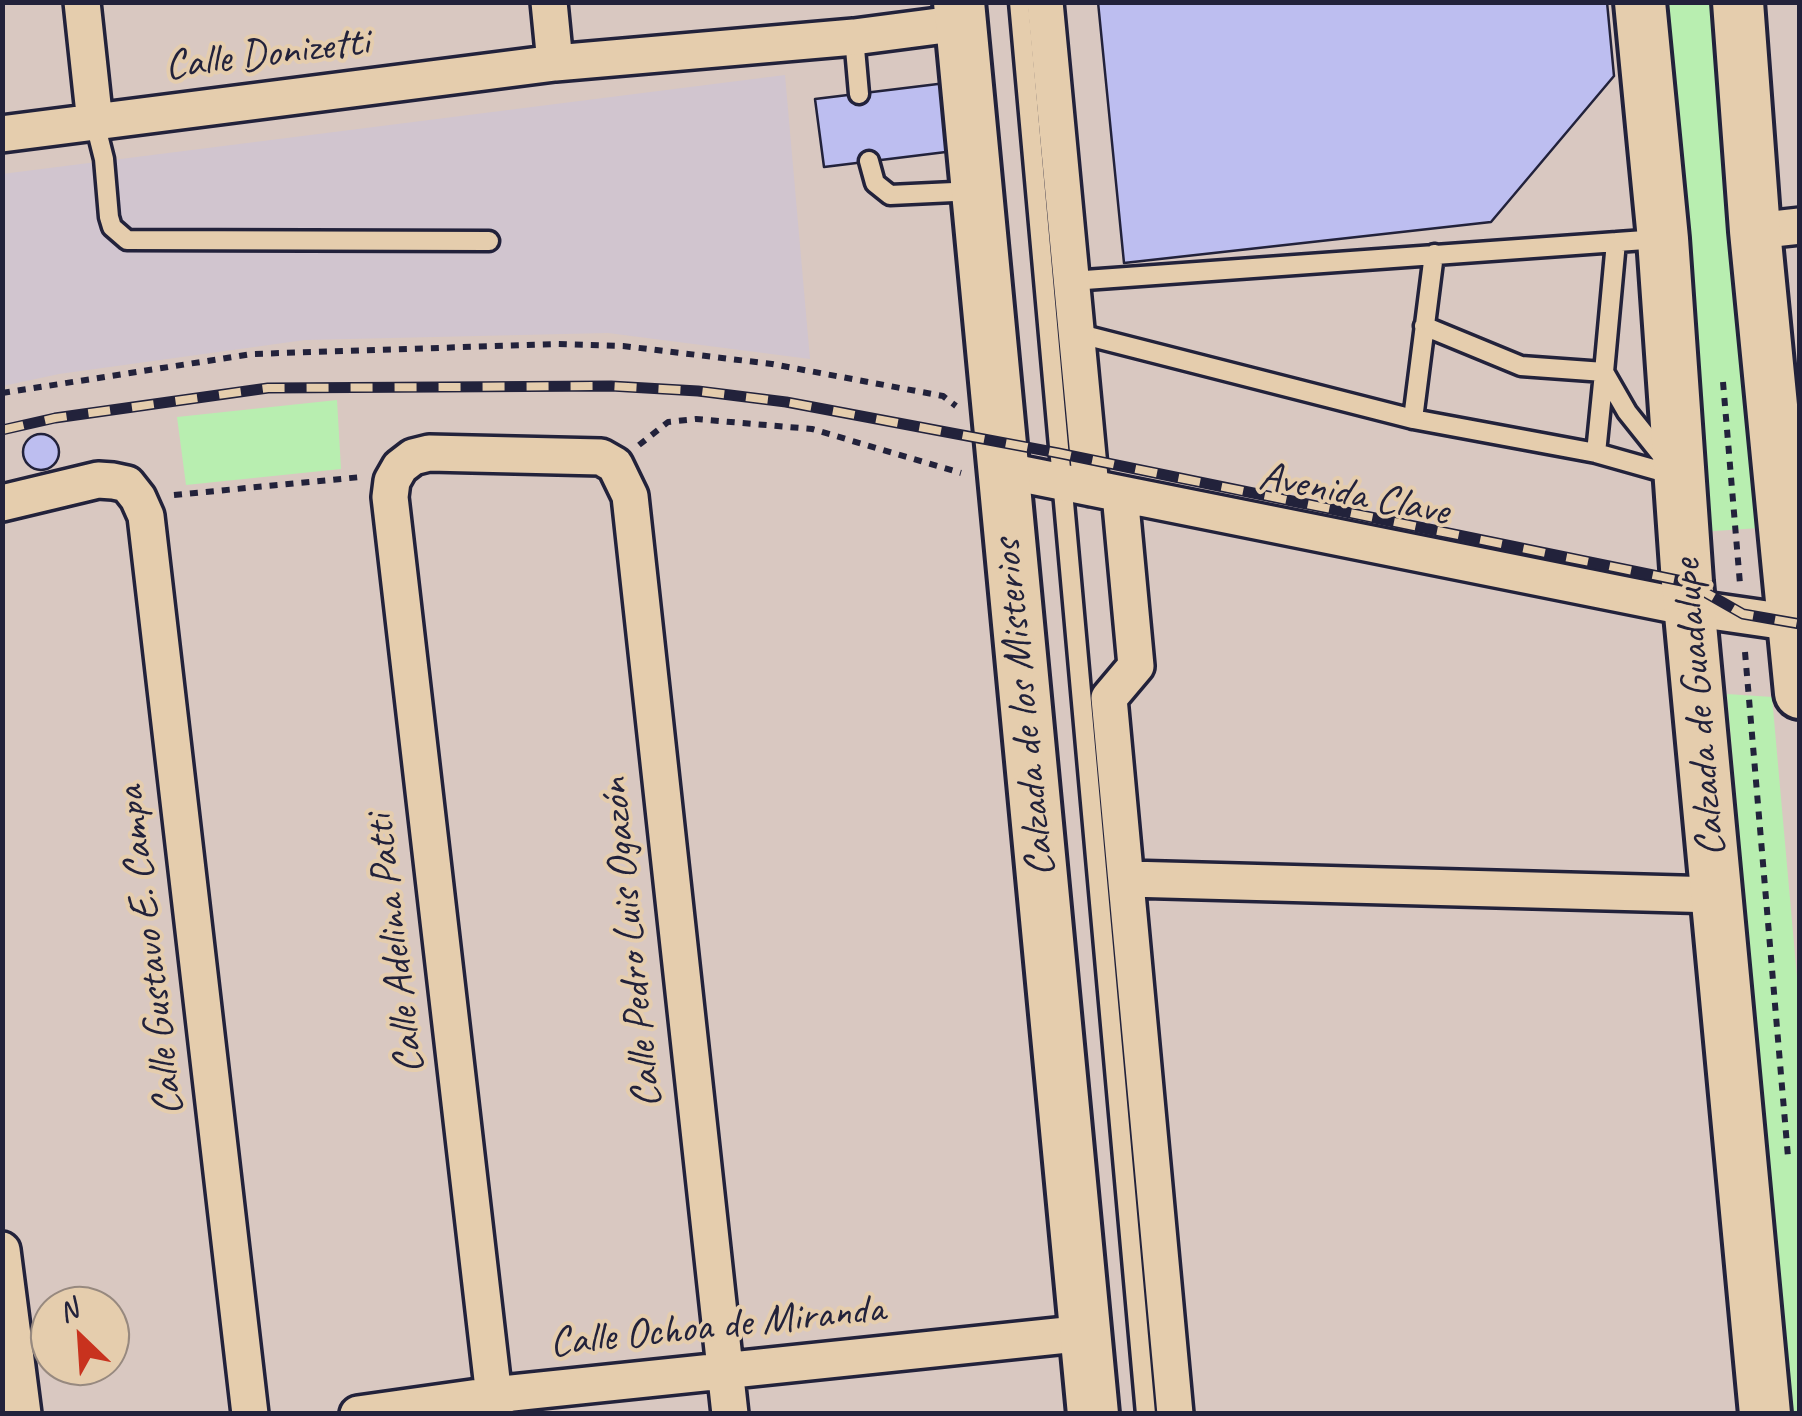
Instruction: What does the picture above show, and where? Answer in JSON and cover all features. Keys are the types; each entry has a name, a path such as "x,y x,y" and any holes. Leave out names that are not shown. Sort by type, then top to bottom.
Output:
{"main road":[{"name":"Calzada de Guadalupe","path":"1640,2 1640,241 1679,477 1765,1414"},
{"path":"1738,2 1783,222 1800,693"},
{"name":"Calzada de los Misterios","path":"960,13 1093,1414"}],"street":[{"path":"82,2 96,123"},
{"path":"549,2 555,63"},
{"name":"Calzada de los Misterios","path":"1045,2 1090,488 1136,666 1109,698 1175,1414"},
{"name":"Calle Donizetti","path":"2,134 555,63 854,37 960,13"},
{"path":"398,470 413,458 428,453 588,454 615,465"},
{"name":"Avenida Clave","path":"1001,460 1090,488 1690,608 1797,623"},
{"name":"Calle Pedro Luis Ogazón","path":"615,465 630,496 730,1414"},
{"name":"Calle Adelina Patti","path":"398,470 390,497 494,1404"},
{"path":"2,503 98,480 132,491"},
{"name":"Calle Gustavo E. Campa","path":"132,491 146,516 250,1414"},
{"path":"1128,879 1717,895"},
{"path":"2,1250 23,1414"},
{"name":"Calle Ochoa de Miranda","path":"358,1414 494,1404 724,1372 1086,1334"}],"lane":[{"path":"1019,2 1090,488 1146,1414"},
{"path":"854,37 859,94"},
{"path":"96,123 104,158 109,217 112,227 127,240 489,241"},
{"path":"869,162 875,183 890,195 975,190"},
{"path":"1071,281 1640,241 1604,372 1596,453"},
{"path":"1413,419 1434,254"},
{"path":"1424,326 1521,366 1604,372"},
{"path":"1076,332 1413,419 1596,453 1679,477"},
{"path":"1604,372 1626,412 1679,477"}],"path":[{"path":"2,393 252,354 606,345 772,364 942,396 968,415 1001,460"},
{"path":"615,465 668,422 696,419 812,429 905,454 1001,460"},
{"path":"132,491 398,470"},
{"path":"1744,634 1788,1161"}],"shaded area":[{"path":"785,75 810,359 608,333 305,340 59,374 3,386 2,174"}],"green space":[{"path":"1660,3 1715,3 1759,528 1700,532"},
{"path":"337,400 341,469 186,485 177,417"},
{"path":"1727,694 1772,697 1800,1011 1799,1413 1790,1413"}],"building":[{"path":"1098,2 1607,2 1614,76 1491,222 1124,263"},
{"path":"946,83 954,151 824,167 815,99"},
{"path":"41,434 54,439 59,452 54,465 41,470 28,465 23,452 28,439"}],"railway":[{"path":"2,430 55,418 268,388 611,386 698,391 786,402 1058,453 1687,582 1743,614 1800,624"}]}
